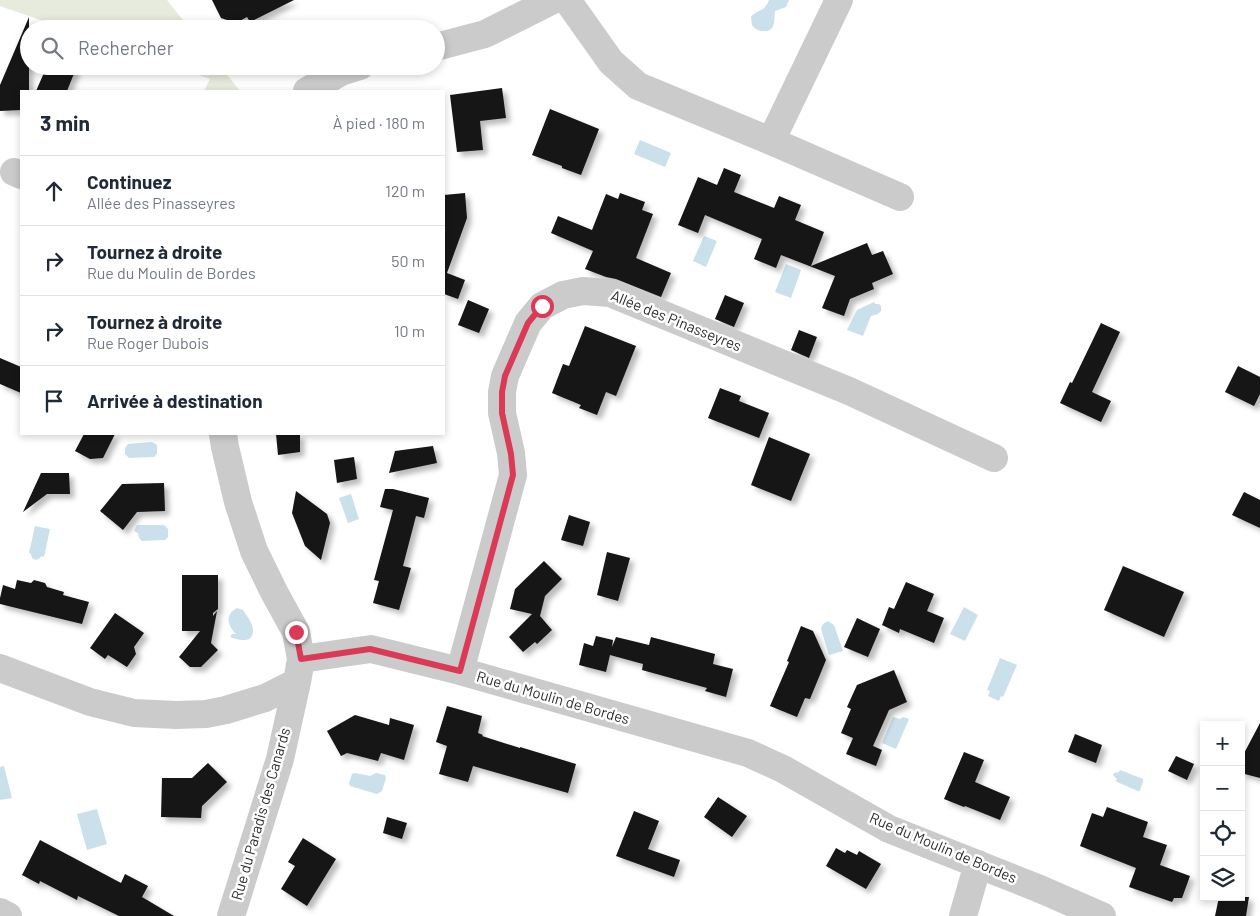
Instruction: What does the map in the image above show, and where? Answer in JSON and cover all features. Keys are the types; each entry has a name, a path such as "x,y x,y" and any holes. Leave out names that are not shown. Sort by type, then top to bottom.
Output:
{"street":[{"path":"445,45 485,34 553,0"},
{"path":"567,0 611,62 638,86 900,197"},
{"path":"771,141 838,0"},
{"path":"309,90 336,75"},
{"name":"Allée des Pinasseyres","path":"460,671 513,475 511,454 502,413 502,392 505,376 528,323 542,306 562,295 583,291 610,294 849,391 994,458"},
{"path":"223,435 238,502 254,551 296,632 299,670"},
{"name":"Rue du Moulin de Bordes","path":"0,668 90,702 134,712 176,716 206,714 226,710 265,698 299,670 370,649 460,671 748,753 783,769 889,829 1040,889 1102,916"},
{"name":"Rue du Paradis des Canards","path":"231,916 280,759 299,670"},
{"path":"964,916 978,864"},
{"path":"0,912 8,916"}],"shaded area":[{"path":"0,0 167,0 183,20 40,20 0,6"},
{"path":"199,75 227,75 239,90 204,90 210,79"}],"water":[{"path":"769,0 789,0 786,7 775,11 774,24 771,29 768,31 758,30 752,25 751,17 763,9"},
{"path":"640,140 671,153 665,167 634,154"},
{"path":"704,236 717,241 706,267 693,261"},
{"path":"786,264 801,270 791,298 775,292"},
{"path":"874,302 881,306 881,311 871,316 863,336 847,330 857,310"},
{"path":"152,442 157,445 157,454 154,457 129,458 125,454 125,448 128,444"},
{"path":"351,494 359,519 348,523 339,498"},
{"path":"137,525 164,525 168,529 168,537 165,540 142,541 138,533 134,531"},
{"path":"35,526 50,529 44,557 41,556 36,560 29,553"},
{"path":"964,607 978,615 965,641 950,634"},
{"path":"237,608 243,610 252,626 252,636 247,640 230,637 232,634 236,634 229,624 229,617"},
{"path":"828,621 834,625 843,651 829,655 821,629 823,624"},
{"path":"1000,658 1017,665 1003,697 1001,696 999,701 988,696 990,691 987,690"},
{"path":"893,717 909,719 896,749 882,743"},
{"path":"4,766 12,798 0,800 0,767"},
{"path":"1120,770 1143,779 1140,791 1116,781 1117,779 1113,775"},
{"path":"376,773 385,775 386,778 382,791 377,794 350,786 352,774 370,776"},
{"path":"97,809 107,844 87,850 77,814"}],"building":[{"path":"212,0 294,0 254,20 249,20 247,17 242,20 221,18"},
{"path":"20,38 20,75 29,75 29,90 20,90 20,110 0,111 0,85"},
{"path":"43,75 73,75 67,90 36,90"},
{"path":"502,88 506,118 480,121 483,150 457,152 450,95"},
{"path":"550,109 599,129 581,175 532,155"},
{"path":"724,168 741,175 734,192 774,208 779,196 801,205 795,220 824,232 811,266 867,243 872,255 883,251 893,274 872,283 874,289 850,299 844,316 822,308 835,276 781,255 776,268 754,259 762,239 705,215 698,233 678,225 698,177 717,185"},
{"path":"465,193 467,218 447,273 465,280 458,299 445,294 445,195"},
{"path":"620,193 645,202 642,210 653,214 636,258 671,273 661,297 585,269 593,251 551,233 558,216 592,230 606,194 618,199"},
{"path":"725,295 744,303 734,327 715,319"},
{"path":"468,300 489,309 479,333 458,325"},
{"path":"1101,323 1120,332 1092,392 1111,401 1101,422 1060,403 1070,382 1072,383"},
{"path":"585,326 636,346 616,396 606,392 597,415 579,408 581,405 552,393 563,364 569,366"},
{"path":"799,330 817,337 809,358 791,350"},
{"path":"0,358 20,367 20,393 0,384"},
{"path":"1238,366 1260,377 1260,394 1254,406 1225,392"},
{"path":"720,388 741,396 739,401 769,413 759,438 708,418"},
{"path":"83,435 114,435 103,458 90,459 75,451"},
{"path":"276,435 300,435 300,452 278,455"},
{"path":"769,437 810,454 791,501 751,485"},
{"path":"433,446 437,463 389,473 395,451"},
{"path":"354,457 357,479 337,483 334,460"},
{"path":"41,473 69,473 70,494 47,494 23,512"},
{"path":"164,483 165,511 137,512 123,530 100,511 122,484"},
{"path":"385,489 393,489 429,498 424,518 416,516 403,566 411,568 399,610 373,603 379,581 374,580 393,510 380,507"},
{"path":"296,491 327,514 330,523 321,560 305,546 292,513"},
{"path":"1244,492 1260,500 1260,528 1232,515"},
{"path":"569,515 590,522 583,546 561,540"},
{"path":"607,552 630,558 618,601 597,595"},
{"path":"544,561 562,579 545,596 540,616 552,630 537,644 535,642 523,652 509,637 532,614 510,609 515,589"},
{"path":"1123,566 1184,592 1164,637 1104,610"},
{"path":"182,575 218,575 218,609 213,613 213,616 217,611 211,643 218,650 201,667 190,667 179,657 200,631 182,631"},
{"path":"17,580 31,583 34,580 45,583 47,587 64,592 63,595 89,602 82,624 0,604 3,585 15,589"},
{"path":"906,582 934,594 927,611 944,618 934,643 900,629 899,633 882,625 889,607 894,609"},
{"path":"115,613 144,633 134,647 136,654 127,667 108,655 105,659 90,648"},
{"path":"857,618 880,629 868,657 844,647"},
{"path":"801,626 813,631 826,660 810,699 805,698 797,717 770,706 789,662 787,661"},
{"path":"596,636 613,640 612,647 616,637 649,645 651,637 715,654 713,664 733,669 726,697 705,691 707,688 642,670 643,664 610,655 606,672 579,665 584,643 593,646"},
{"path":"894,670 907,702 889,710 873,746 882,750 876,766 846,754 853,738 841,733 851,709 847,707 857,685"},
{"path":"447,706 482,716 478,733 482,736 576,764 568,793 473,766 468,782 439,774 447,746 436,742"},
{"path":"355,715 389,725 390,718 414,725 404,760 381,753 378,761 347,753 341,756 327,731"},
{"path":"1260,723 1260,778 1245,774 1245,751"},
{"path":"1075,734 1102,745 1096,763 1068,752"},
{"path":"964,752 984,760 975,782 1010,797 1000,820 944,799"},
{"path":"1176,756 1194,764 1187,780 1168,771"},
{"path":"208,763 227,782 202,806 201,818 161,817 162,778 192,778"},
{"path":"718,797 747,816 732,837 704,817"},
{"path":"1107,807 1148,822 1143,837 1167,845 1160,865 1190,876 1182,898 1174,898 1172,902 1129,887 1136,868 1080,846 1092,813 1103,817"},
{"path":"634,811 659,821 648,849 680,860 674,877 616,856"},
{"path":"387,817 407,823 402,839 383,833"},
{"path":"303,838 336,859 307,906 281,889 295,866 288,862"},
{"path":"40,840 121,883 125,874 148,886 142,897 174,916 119,916 78,896 77,900 40,881 39,884 22,875"},
{"path":"836,848 845,853 847,850 857,855 859,851 881,864 866,889 826,866"},
{"path":"1245,897 1249,897 1246,916 1215,916 1218,901 1245,901"}],"route":[{"path":"296,632 301,659 370,649 460,671 513,475 511,454 502,413 502,392 505,376 528,323 542,306"}]}
